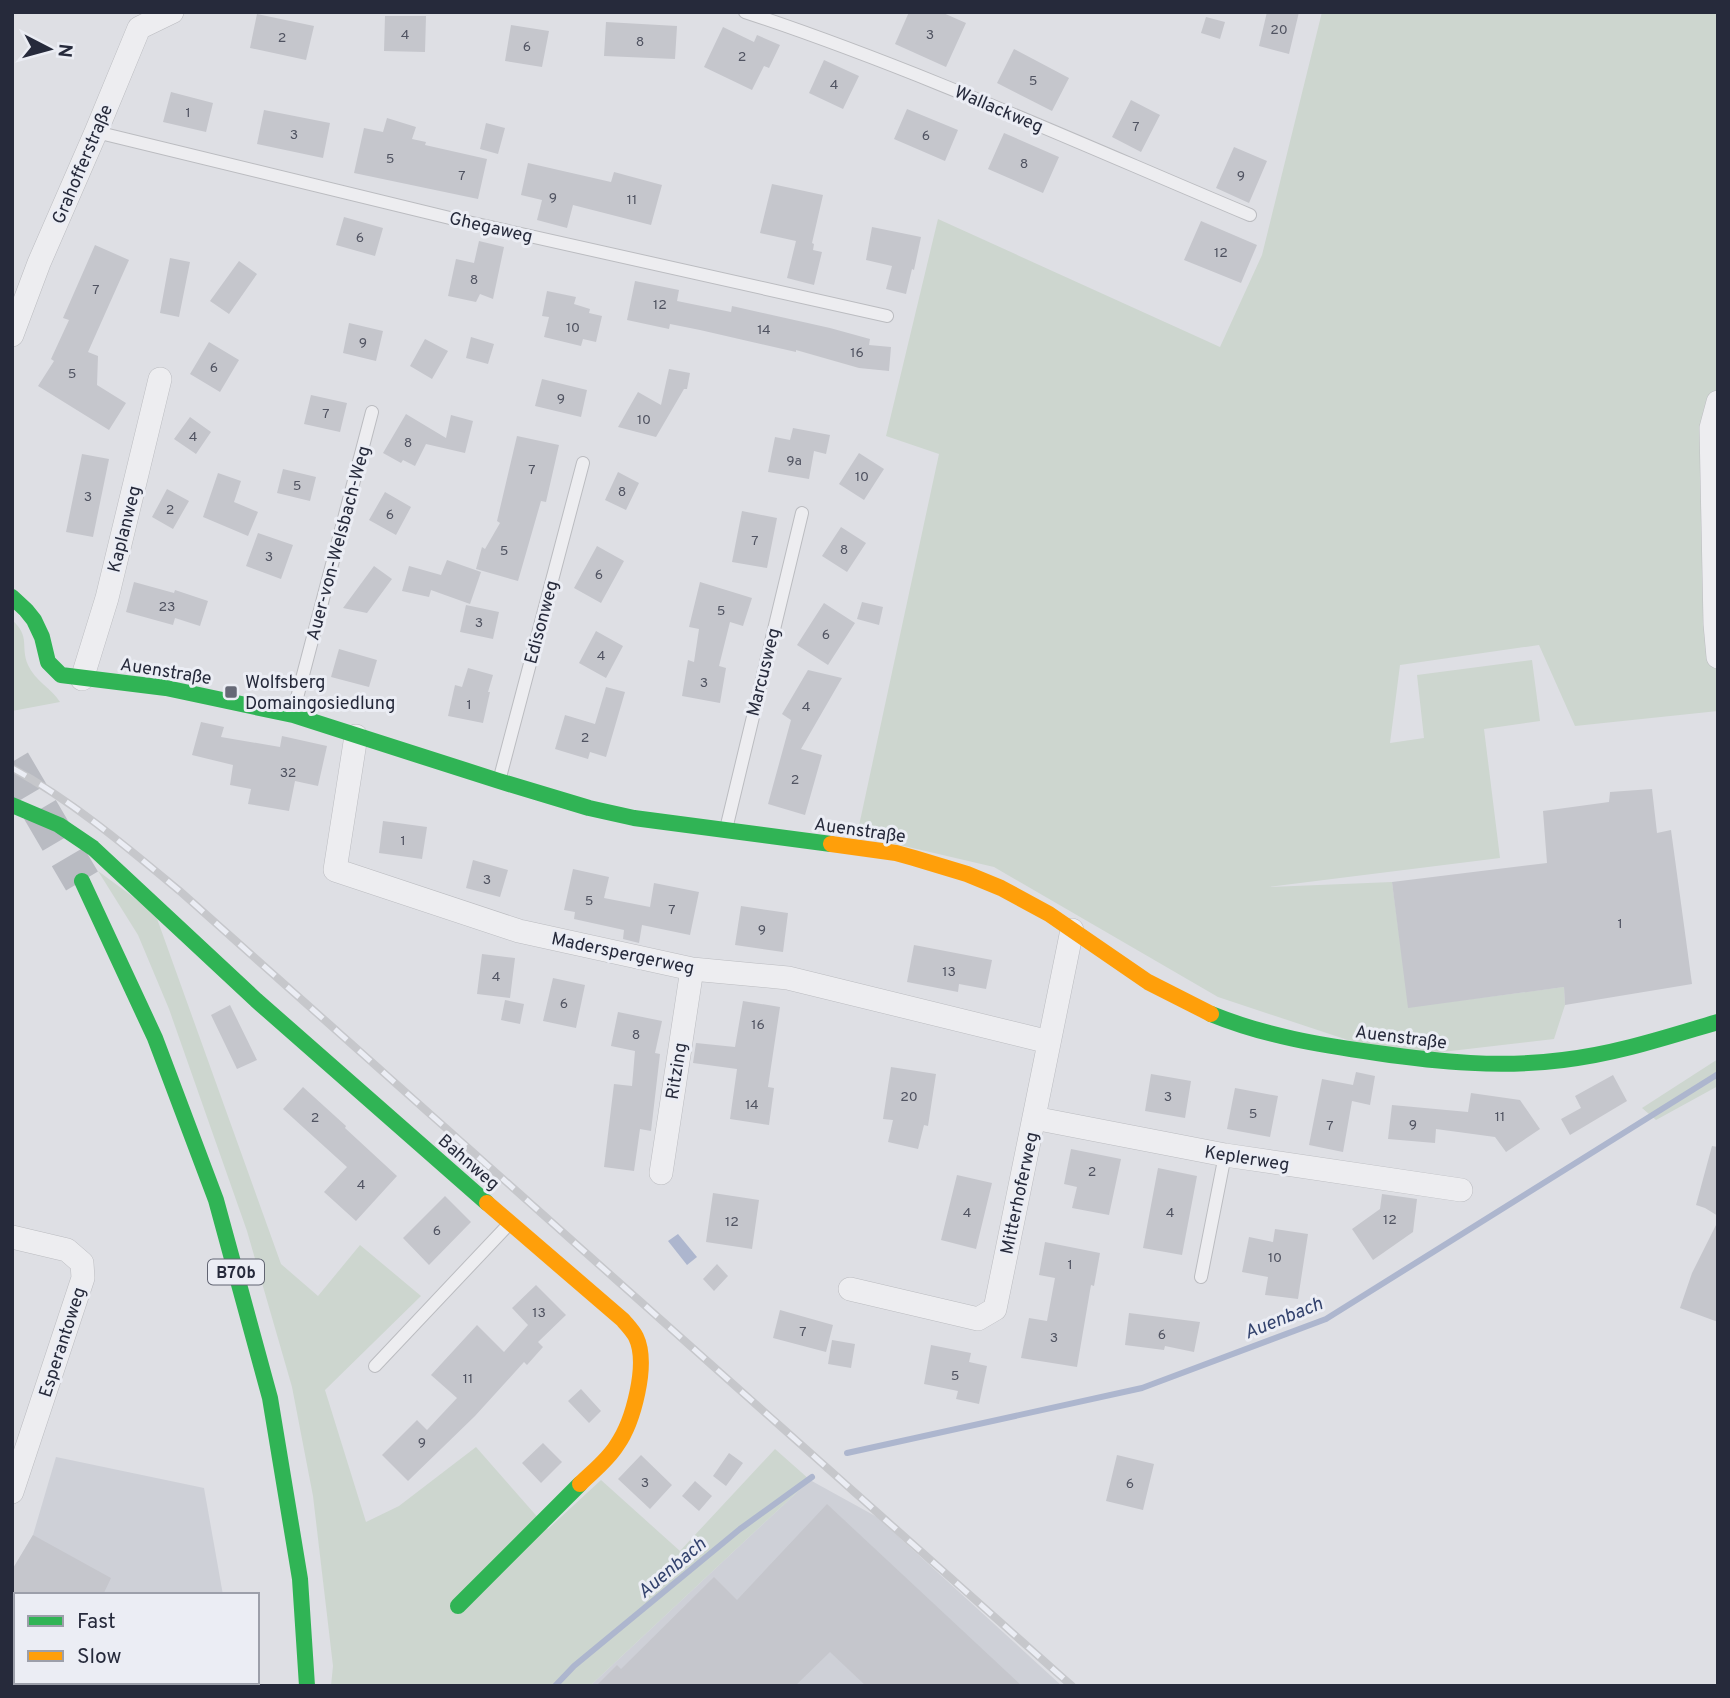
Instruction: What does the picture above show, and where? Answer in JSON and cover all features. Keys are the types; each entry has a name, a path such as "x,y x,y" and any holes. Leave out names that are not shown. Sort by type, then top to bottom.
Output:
{"street":[{"name":"Grahofferstraße","path":"12,335 39,263 96,132 137,20 172,12"},
{"name":"Kaplanweg","path":"82,679 107,598 160,379"},
{"path":"1718,402 1711,428 1718,657"},
{"name":"Auenstraße","path":"12,597 24,606 35,621 43,638 46,658 51,668 61,675 166,688 293,715 499,781 634,818 896,853 938,863 1002,888 1035,906 1147,982 1188,1003 1229,1021 1278,1036 1336,1048 1456,1063 1509,1064 1563,1060 1607,1052 1718,1022"},
{"name":"Maderspergerweg","path":"356,736 335,870 519,931 692,969 788,978 1049,1042"},
{"name":"Bahnweg","path":"12,805 59,825 93,848 256,1000 623,1320 636,1336 641,1353 640,1374 628,1426 616,1448 458,1606"},
{"name":"B70b","path":"82,881 155,1038 216,1200 270,1398 300,1579 307,1686"},
{"name":"Mitterhoferweg","path":"850,1289 978,1319 995,1309 1072,930"},
{"name":"Ritzing","path":"661,1174 692,969"},
{"name":"Keplerweg","path":"1034,1118 1224,1155 1461,1189"},
{"name":"Esperantoweg","path":"12,1237 67,1250 82,1263 83,1278 12,1492"}],"lane":[{"name":"Wallackweg","path":"745,12 878,60 1250,215"},
{"name":"Ghegaweg","path":"96,132 454,219 887,316"},
{"name":"Auer-von-Welsbach-Weg","path":"293,715 372,412"},
{"name":"Edisonweg","path":"499,781 583,463"},
{"name":"Marcusweg","path":"725,831 802,513"},
{"path":"1201,1278 1224,1155"},
{"path":"375,1366 510,1224"}],"shaded area":[{"path":"1322,12 1718,12 1718,711 1575,726 1539,645 1400,665 1390,743 1424,738 1417,675 1532,660 1540,721 1484,729 1500,858 1268,887 1392,882 1409,1007 1564,987 1565,1005 1554,1039 1399,1057 1218,997 994,867 857,835 939,454 886,436 938,219 1220,347 1262,255"},
{"path":"12,620 23,637 31,671 60,702 12,711"},
{"path":"98,871 155,913 281,1264 318,1296 360,1245 421,1296 325,1390 366,1522 399,1506 476,1447 548,1529 601,1480 680,1551 775,1449 810,1480 590,1686 331,1686 333,1666 313,1496 292,1387 247,1231 169,1009 138,935"},
{"path":"1718,1059 1718,1086 1656,1120 1642,1108"},
{"path":"56,1457 204,1488 223,1593 14,1593 14,1684 238,1686 12,1686 12,1570 33,1535"},
{"path":"810,1480 877,1517 1062,1686 590,1686"}],"water":[{"path":"678,1234 697,1257 687,1265 668,1241"}],"building":[{"path":"909,12 941,12 966,23 946,67 895,44"},
{"path":"1267,12 1299,12 1289,54 1259,46"},
{"path":"257,14 314,26 306,60 250,48"},
{"path":"385,16 426,16 425,52 384,51"},
{"path":"1206,17 1225,22 1220,39 1201,33"},
{"path":"606,22 677,26 675,59 604,56"},
{"path":"511,25 549,31 542,67 505,61"},
{"path":"723,27 754,42 757,35 780,45 769,68 764,66 752,90 704,67"},
{"path":"1014,49 1069,78 1052,111 997,83"},
{"path":"824,60 859,76 843,109 809,93"},
{"path":"171,92 213,103 206,132 163,122"},
{"path":"1131,100 1160,115 1141,152 1112,137"},
{"path":"907,109 958,130 945,161 894,139"},
{"path":"264,110 330,123 323,158 257,144"},
{"path":"387,118 416,127 412,139 426,142 425,145 487,159 478,199 354,173 364,128 383,132"},
{"path":"486,123 505,128 498,154 480,149"},
{"path":"1004,133 1059,157 1043,193 988,169"},
{"path":"1234,147 1267,161 1249,203 1216,188"},
{"path":"528,163 611,182 614,172 662,185 651,225 573,205 567,228 537,220 542,200 521,195"},
{"path":"772,184 823,195 812,243 813,250 822,252 814,285 787,278 796,241 760,233"},
{"path":"344,217 383,228 375,256 336,245"},
{"path":"1201,221 1257,245 1241,283 1184,260"},
{"path":"872,227 921,237 906,294 886,289 892,266 866,260"},
{"path":"479,241 504,247 493,299 480,294 476,302 448,296 456,259 474,263"},
{"path":"95,245 129,260 88,352 98,356 97,385 126,403 109,430 38,386 54,361 51,359 69,320 63,318"},
{"path":"170,258 190,262 179,317 160,313"},
{"path":"239,261 257,274 229,314 210,301"},
{"path":"635,281 679,290 677,301 731,312 732,306 870,339 869,345 891,347 889,371 859,368 796,350 670,324 669,329 627,320"},
{"path":"547,291 576,297 574,304 590,309 589,313 602,316 596,342 583,339 581,346 544,337 549,317 542,316"},
{"path":"349,323 383,331 376,361 343,353"},
{"path":"471,337 494,344 488,364 466,358"},
{"path":"425,339 448,351 432,379 410,366"},
{"path":"209,342 239,360 220,392 190,374"},
{"path":"669,369 690,373 687,389 684,389 656,437 618,427 638,392 661,405"},
{"path":"542,379 587,390 581,417 535,406"},
{"path":"311,395 347,403 340,432 304,424"},
{"path":"406,414 446,438 451,415 473,421 465,453 426,444 415,466 403,460 401,463 383,453"},
{"path":"190,417 211,432 196,454 174,439"},
{"path":"793,428 830,435 826,454 814,451 809,479 768,472 775,437 790,440"},
{"path":"517,436 559,445 546,502 541,501 518,581 476,569 482,547 485,549 500,523 497,521"},
{"path":"859,453 884,469 864,500 839,484"},
{"path":"82,454 109,459 93,537 66,532"},
{"path":"283,469 316,477 310,501 277,493"},
{"path":"618,472 639,483 626,510 605,500"},
{"path":"218,473 241,481 234,502 258,512 248,536 203,517"},
{"path":"167,489 189,501 173,529 152,517"},
{"path":"385,492 411,507 396,535 369,520"},
{"path":"742,511 777,518 767,568 732,562"},
{"path":"841,527 866,543 847,572 822,556"},
{"path":"258,533 293,545 281,579 246,566"},
{"path":"597,546 624,561 601,603 574,588"},
{"path":"447,560 481,572 470,604 431,590 429,597 402,591 409,566 441,575"},
{"path":"374,566 392,579 367,613 343,608"},
{"path":"134,582 174,593 175,590 208,601 200,626 175,618 173,625 126,612"},
{"path":"700,582 752,598 743,626 730,622 719,666 726,668 720,703 682,696 688,660 694,662 699,629 689,627"},
{"path":"862,602 883,607 879,625 857,619"},
{"path":"824,603 855,623 828,665 797,645"},
{"path":"466,605 499,612 493,639 460,632"},
{"path":"596,631 623,646 606,678 579,663"},
{"path":"339,649 377,660 369,687 331,677"},
{"path":"468,668 493,675 483,723 448,716 455,685 462,687"},
{"path":"808,670 842,678 801,749 822,755 805,815 768,804 791,720 782,714"},
{"path":"606,687 625,692 606,757 590,752 588,759 555,749 565,715 595,724"},
{"path":"201,722 224,727 221,737 280,747 282,736 327,746 318,786 295,781 289,811 248,804 251,789 230,785 233,765 192,755"},
{"path":"1652,789 1657,833 1671,830 1692,984 1565,1005 1564,987 1408,1008 1392,882 1547,863 1543,811 1609,802 1610,792"},
{"path":"383,821 427,827 422,859 379,853"},
{"path":"473,860 508,870 500,897 466,888"},
{"path":"573,869 609,877 604,898 650,907 654,883 699,892 690,935 642,925 639,943 623,939 624,930 574,919 575,912 564,910"},
{"path":"741,906 788,913 783,952 735,945"},
{"path":"914,945 992,960 986,989 959,984 958,992 907,982"},
{"path":"482,954 515,958 510,998 477,994"},
{"path":"553,978 585,985 576,1028 543,1021"},
{"path":"505,1000 524,1004 520,1024 501,1020"},
{"path":"743,1001 780,1007 768,1087 774,1088 769,1125 730,1119 737,1069 693,1063 696,1043 735,1047"},
{"path":"230,1005 257,1060 237,1069 211,1015"},
{"path":"618,1012 662,1021 655,1053 660,1054 651,1131 640,1129 634,1171 604,1167 614,1084 632,1086 635,1051 611,1046"},
{"path":"891,1067 936,1074 928,1126 924,1125 918,1149 888,1142 893,1120 883,1119"},
{"path":"1356,1072 1375,1076 1370,1105 1352,1101 1343,1152 1309,1145 1322,1079 1353,1085"},
{"path":"1151,1074 1191,1081 1185,1118 1145,1111"},
{"path":"1613,1075 1627,1101 1570,1135 1561,1119 1581,1108 1575,1096"},
{"path":"303,1087 397,1176 356,1221 324,1192 347,1167 283,1109"},
{"path":"1235,1088 1278,1096 1270,1137 1227,1129"},
{"path":"1471,1093 1520,1100 1540,1129 1506,1152 1495,1137 1436,1129 1435,1143 1388,1139 1392,1105 1468,1112"},
{"path":"1712,1146 1718,1147 1718,1216 1696,1205"},
{"path":"1071,1149 1121,1159 1109,1215 1072,1208 1077,1187 1064,1184"},
{"path":"1158,1168 1197,1176 1182,1255 1143,1248"},
{"path":"957,1175 992,1183 976,1249 941,1240"},
{"path":"713,1193 759,1200 752,1249 706,1242"},
{"path":"1382,1194 1417,1199 1413,1232 1373,1260 1352,1229 1380,1209"},
{"path":"445,1196 471,1222 429,1265 403,1238"},
{"path":"1718,1221 1718,1322 1680,1308 1692,1273"},
{"path":"1275,1229 1308,1234 1298,1299 1265,1295 1268,1277 1242,1272 1249,1237 1273,1242"},
{"path":"1045,1242 1100,1253 1094,1286 1091,1285 1077,1367 1021,1358 1029,1318 1047,1321 1055,1278 1039,1275"},
{"path":"717,1264 728,1276 714,1291 703,1279"},
{"path":"536,1285 566,1315 538,1342 543,1347 527,1365 524,1362 475,1416 408,1481 382,1455 417,1420 427,1430 457,1398 431,1375 477,1325 504,1352 528,1325 512,1308"},
{"path":"780,1310 833,1325 826,1352 773,1338"},
{"path":"1129,1313 1200,1322 1194,1352 1165,1346 1164,1350 1125,1345"},
{"path":"832,1340 855,1344 851,1368 828,1364"},
{"path":"931,1345 971,1353 969,1362 987,1366 979,1404 956,1399 958,1391 924,1384"},
{"path":"581,1389 601,1411 589,1423 568,1401"},
{"path":"543,1443 562,1462 541,1483 522,1463"},
{"path":"729,1453 743,1463 726,1486 713,1476"},
{"path":"641,1455 672,1485 650,1509 618,1479"},
{"path":"1117,1455 1154,1464 1143,1510 1106,1501"},
{"path":"695,1481 712,1496 699,1511 682,1496"},
{"path":"827,1504 1022,1686 866,1686 830,1652 795,1686 596,1686 617,1665 621,1669 714,1577 737,1600"},
{"path":"33,1535 111,1578 104,1593 12,1595 12,1570"}],"waterway":[{"name":"Auenbach","path":"847,1453 1142,1388 1326,1319 1718,1074"},
{"name":"Auenbach","path":"555,1686 574,1666 740,1529 812,1477"}],"tunnel":[{"path":"12,762 82,881"}],"railway":[{"path":"12,768 79,811 182,893 1072,1686"}],"traffic: fast":[{"path":"12,597 34,620 42,637 48,662 61,675 166,688 293,715 499,781 589,808 634,818 831,844"},
{"path":"12,805 59,825 93,848 256,1000 487,1203"},
{"path":"82,881 155,1038 216,1200 270,1398 300,1579 307,1686"},
{"path":"1211,1014 1272,1034 1314,1043 1424,1059 1493,1064 1540,1062 1602,1054 1718,1022"},
{"path":"458,1606 580,1484"}],"traffic: slow":[{"path":"831,844 896,853 967,874 1001,888 1049,914 1148,982 1211,1014"},
{"path":"487,1203 623,1320 632,1330 640,1348 640,1377 629,1422 605,1461 580,1484"}],"place":[{"name":"Wolfsberg Domaingosiedlung","path":"231,692"}]}
